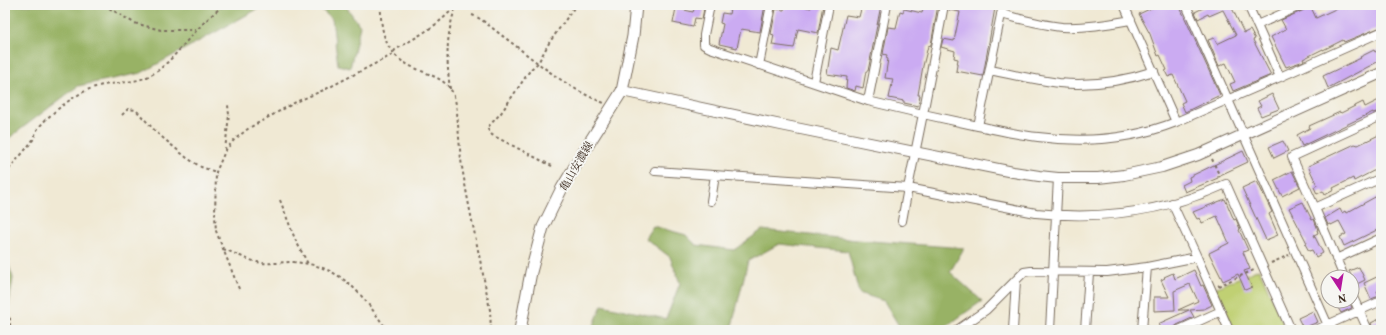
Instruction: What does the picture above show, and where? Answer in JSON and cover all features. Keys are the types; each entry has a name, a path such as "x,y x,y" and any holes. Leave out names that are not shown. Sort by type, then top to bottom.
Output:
{"main road":[{"name":"亀山安濃線","path":"520,330 533,264 543,228 562,188 622,91 633,36 636,5"}],"street":[{"path":"710,5 704,35 704,45 759,65 868,100 924,114 1037,137 1086,140 1120,137 1163,127 1381,32"},
{"path":"759,65 771,5"},
{"path":"814,82 829,5"},
{"path":"868,100 887,5"},
{"path":"902,220 924,114 944,5"},
{"path":"978,126 1003,5"},
{"path":"1124,5 1176,122"},
{"path":"1186,5 1329,327"},
{"path":"1248,5 1280,76"},
{"path":"1257,25 1302,5"},
{"path":"1001,14 1063,27 1104,25 1131,20"},
{"path":"990,70 1060,83 1097,83 1143,75 1154,71"},
{"path":"622,91 1013,172 1058,178 1098,178 1143,172 1186,160 1381,73"},
{"path":"1340,269 1292,157 1381,116"},
{"path":"654,171 908,188 1011,209 1056,215 1089,216 1141,210 1172,203 1191,198 1226,184 1291,330"},
{"path":"711,201 715,175"},
{"path":"1050,330 1058,178"},
{"path":"1315,208 1381,178"},
{"path":"1172,203 1229,330"},
{"path":"1336,259 1381,238"},
{"path":"957,330 986,310 1024,272 1107,272 1147,267 1197,257"},
{"path":"1142,330 1147,267"},
{"path":"1086,330 1089,273"},
{"path":"1013,330 1016,280"},
{"path":"1316,330 1329,327 1381,301"},
{"path":"1179,330 1221,311"},
{"path":"1359,311 1368,330"}],"path":[{"path":"104,5 134,23 161,30 196,30"},
{"path":"5,174 34,140 36,130 52,114 73,98 92,88 143,79 153,74 165,65 196,30 224,5"},
{"path":"381,5 381,27 393,52 398,58 406,63 442,81 451,90"},
{"path":"239,289 216,231 216,172 225,151 234,140 249,128 392,55 395,50 435,25 449,14 457,5"},
{"path":"457,5 450,24 447,65 451,90 456,107 464,179 490,310 491,330"},
{"path":"552,166 492,135 487,128 531,69 538,63 549,43 576,5"},
{"path":"472,15 561,80 584,94 612,106"},
{"path":"225,151 229,115 228,105"},
{"path":"122,115 128,110 136,110 157,132 187,158 202,167 216,172"},
{"path":"1212,158 1224,185"},
{"path":"280,200 295,239 308,264"},
{"path":"223,249 246,259 259,262 291,262 329,269 348,282 369,305 387,330"},
{"path":"1211,289 1290,254"},
{"path":"5,313 10,319 10,330"}],"green space":[{"path":"5,5 265,5 141,73 78,86 9,138 5,145"},
{"path":"316,5 345,5 360,26 350,68 338,65 332,19"},
{"path":"653,226 686,235 696,245 734,250 762,230 857,240 964,248 950,272 982,301 941,330 892,330 899,326 884,301 859,293 848,251 779,244 748,261 731,330 592,330 602,305 666,319 680,283 670,257 645,238"},
{"path":"5,254 13,278 5,330"},
{"path":"1259,269 1286,330 1234,330 1215,288"}],"building":[{"path":"731,5 765,5 760,32 741,29 737,48 719,44 723,24 720,23 722,13 729,14"},
{"path":"785,5 811,8 811,5 823,5 818,33 798,29 794,48 772,45 774,35 771,34 776,9 784,10"},
{"path":"862,5 881,5 868,71 866,71 863,88 856,86 855,91 846,88 847,77 827,74 831,48 838,50 846,15 859,17"},
{"path":"924,5 938,5 931,45 928,46 923,66 918,95 920,95 918,106 889,98 893,79 885,78 888,59 886,58 887,55 883,54 888,27 896,28 900,11 903,12 904,9 922,13"},
{"path":"949,5 978,5 995,8 983,76 956,71 958,59 954,58 955,51 941,47 943,39 954,41 960,12 949,10"},
{"path":"1158,5 1179,5 1220,95 1185,112 1181,103 1185,101 1173,75 1168,77 1165,71 1167,70 1160,55 1158,56 1150,34 1139,14"},
{"path":"1204,5 1233,5 1231,6 1244,33 1250,30 1255,39 1253,40 1271,75 1233,91 1230,84 1235,82 1226,63 1219,66 1208,40 1214,38 1217,44 1236,35 1223,10 1209,16 1208,14 1198,19 1195,12 1205,7"},
{"path":"1307,5 1310,5 1316,18 1344,5 1381,5 1381,27 1344,42 1343,40 1303,59 1304,61 1286,67 1271,37 1286,29 1281,20 1304,10"},
{"path":"695,7 704,9 702,19 695,18 693,27 673,23 676,8 693,12"},
{"path":"1381,49 1381,60 1328,88 1323,76 1361,58 1360,57 1374,50 1375,52"},
{"path":"1272,94 1279,109 1261,116 1257,108 1261,106 1258,101"},
{"path":"1381,99 1381,111 1373,112 1302,146 1297,135 1310,128 1309,126 1363,102 1365,107"},
{"path":"1381,134 1381,167 1354,181 1353,178 1333,188 1334,190 1325,195 1323,191 1317,194 1314,187 1317,185 1308,166 1355,144 1358,145"},
{"path":"1283,141 1288,151 1274,158 1269,147"},
{"path":"1243,151 1248,162 1218,176 1218,178 1185,192 1182,185 1190,181 1189,177"},
{"path":"1292,171 1300,187 1282,196 1274,180"},
{"path":"1257,181 1272,212 1269,214 1278,235 1266,240 1242,188"},
{"path":"1377,196 1381,204 1381,228 1344,246 1340,237 1346,234 1339,221 1328,225 1325,218 1340,209 1342,213 1345,211 1346,213"},
{"path":"1225,199 1234,220 1236,219 1248,250 1243,252 1250,269 1244,271 1252,287 1245,290 1238,274 1223,281 1209,253 1229,243 1217,216 1202,223 1200,218 1197,219 1193,212"},
{"path":"1303,202 1312,220 1314,219 1318,230 1318,233 1314,235 1323,253 1316,257 1312,250 1309,251 1305,244 1307,243 1289,208"},
{"path":"1360,269 1365,280 1360,282"},
{"path":"1194,270 1212,305 1204,309 1190,310 1194,317 1177,325 1171,330 1161,330 1158,324 1189,310 1178,310 1198,301 1190,284 1174,291 1175,310 1154,311 1154,297 1169,297 1161,280 1173,273 1175,279"},
{"path":"1381,275 1381,289 1377,291 1379,296 1371,299 1364,283"},
{"path":"1339,309 1350,309 1341,313"},
{"path":"1313,311 1318,322 1303,328 1298,318"},
{"path":"1381,318 1381,330 1373,330 1371,323"}]}
